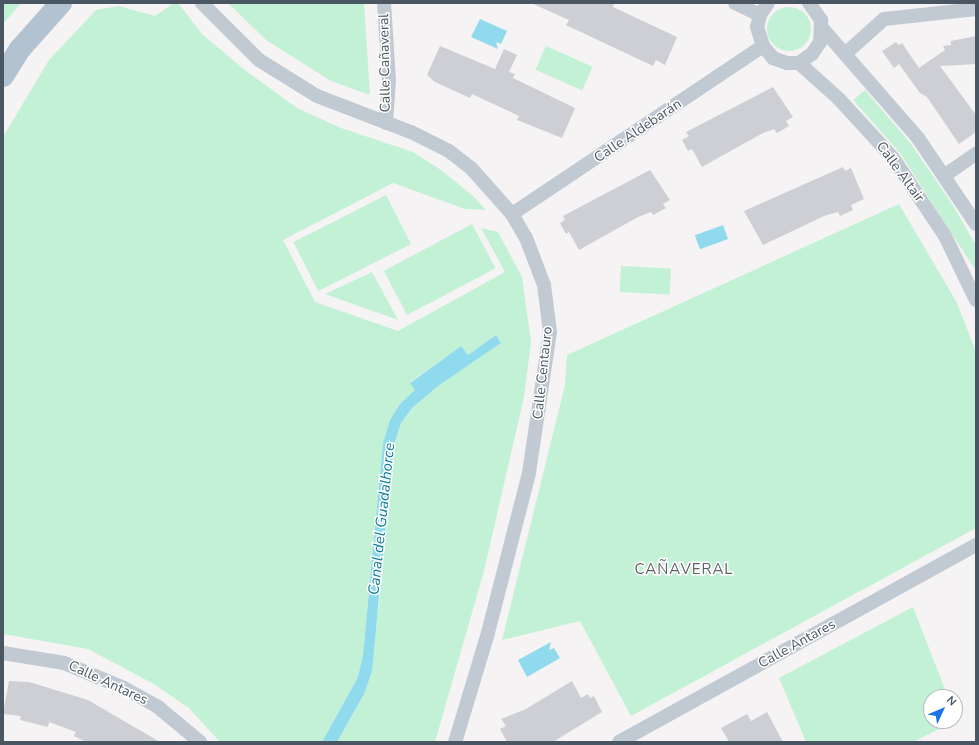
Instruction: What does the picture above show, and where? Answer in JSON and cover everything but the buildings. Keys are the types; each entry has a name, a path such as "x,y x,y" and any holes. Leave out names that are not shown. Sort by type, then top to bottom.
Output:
{"main road":[{"path":"3,76 20,49 60,3"}],"street":[{"name":"Calle Centauro","path":"202,3 259,60 317,96 386,123 449,151 471,168 512,214 526,238 544,285 550,332 545,374 529,473 488,633 455,742"},
{"name":"Calle Cañaveral","path":"384,3 389,80 386,123"},
{"path":"735,3 764,9 757,27 763,46 773,58 799,63 812,54 820,42 823,29 821,20 809,3"},
{"path":"845,54 873,26 884,19 976,9"},
{"path":"823,29 918,138 976,224"},
{"name":"Calle Aldebarán","path":"512,214 763,46"},
{"name":"Calle Altair","path":"799,63 839,99 893,158 945,236 976,300"},
{"path":"944,176 976,154"},
{"name":"Calle Antares","path":"619,742 976,545"},
{"name":"Calle Antares","path":"3,653 64,663 124,688 158,707 200,742"}],"green space":[{"path":"3,3 21,3 3,24"},
{"path":"174,3 178,3 202,34 246,71 297,108 341,128 413,152 441,170 473,196 486,210 465,209 393,183 283,240 315,302 398,331 505,272 481,228 498,232 522,277 531,342 524,397 484,571 435,742 337,742 364,694 379,605 393,448 401,423 412,408 438,386 501,343 496,335 468,355 461,346 410,382 416,390 400,404 390,420 383,443 363,655 358,677 322,742 220,742 189,708 152,683 88,649 3,634 3,137 49,60 96,10 119,6 155,16"},
{"path":"228,3 364,3 370,95 331,81 266,40"},
{"path":"789,7 801,11 807,17 811,29 807,41 801,47 789,51 777,47 771,41 767,29 771,17 777,11"},
{"path":"546,46 593,67 582,90 535,70"},
{"path":"865,90 911,144 952,204 976,245 976,271 900,153 853,100"},
{"path":"386,195 411,244 318,291 293,242"},
{"path":"899,204 957,303 976,352 976,528 631,716 580,621 502,640 565,385 567,355"},
{"path":"472,224 495,268 407,315 384,271"},
{"path":"621,266 671,269 670,295 620,292"},
{"path":"372,272 398,320 325,294"},
{"path":"913,607 945,689 923,689 923,729 939,729 913,742 806,742 779,678"}],"water":[{"path":"480,19 507,31 501,44 496,42 498,49 471,37"},
{"path":"723,225 728,239 700,249 695,235"},
{"name":"Canal del Guadalhorce","path":"496,335 501,343 438,386 412,408 401,423 393,448 372,671 364,694 337,742 322,742 358,677 363,655 383,443 390,420 400,404 415,390 410,383 461,346 468,355"},
{"path":"551,642 549,650 554,648 560,658 527,677 518,660"}],"district":[{"name":"CAÑAVERAL","path":"684,570"}]}
